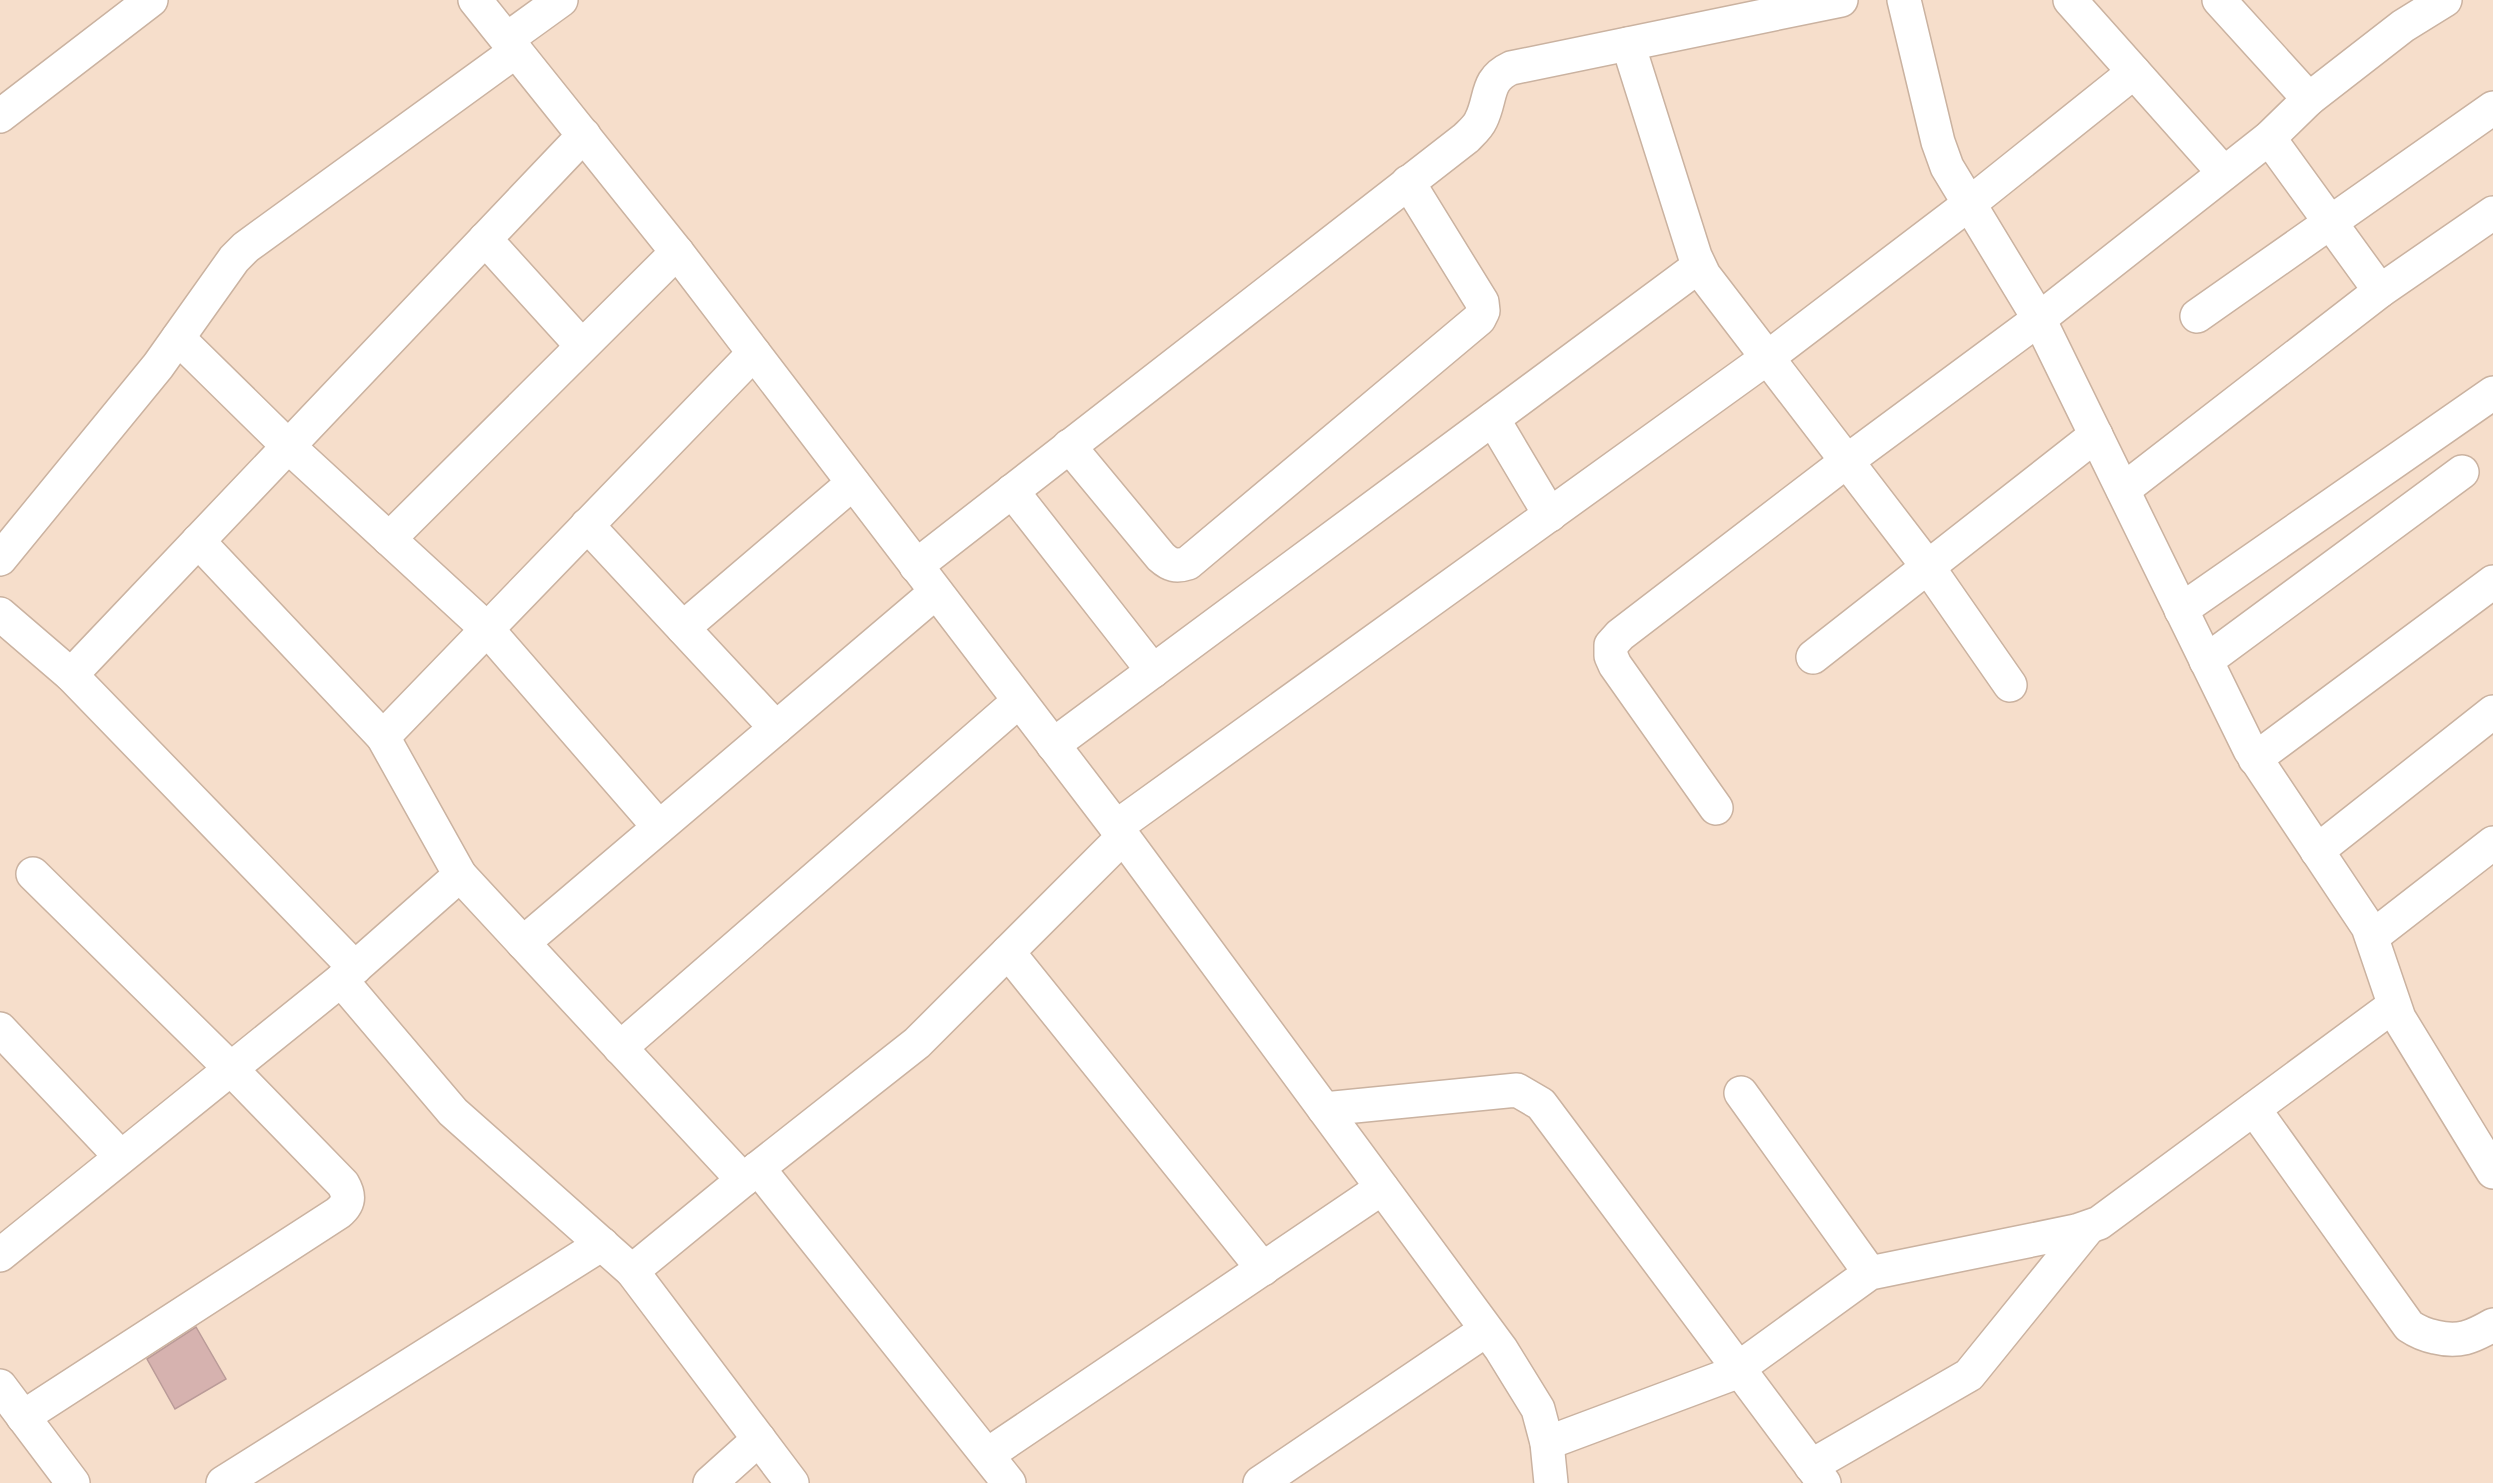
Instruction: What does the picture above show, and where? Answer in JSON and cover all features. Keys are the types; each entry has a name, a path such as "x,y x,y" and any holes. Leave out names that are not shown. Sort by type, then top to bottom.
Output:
{"street":[{"path":"0,116 151,0"},
{"path":"475,0 677,252 1053,745 1486,1330 1538,1409 1547,1443 1551,1483"},
{"path":"0,559 158,366 234,259 261,234 511,45 561,0"},
{"path":"916,566 1475,130 1482,119 1494,81 1500,73 1511,68 1841,0"},
{"path":"1904,0 1942,156 2039,319 2255,759 2368,927 2393,1006 2493,1172"},
{"path":"2070,0 2224,173"},
{"path":"2219,0 2309,99"},
{"path":"1716,808 1615,665 1611,656 1611,645 1620,635 1847,461 2039,319 2269,138 2309,99 2403,26 2445,0"},
{"path":"1628,44 1699,266 1928,567 2010,684"},
{"path":"632,1271 750,1174 917,1043 1008,952 1119,832 1550,514 1767,358 1969,204 2134,72"},
{"path":"2197,316 2493,108"},
{"path":"71,675 584,135"},
{"path":"2269,138 2380,291"},
{"path":"1069,447 1169,564 1179,566 1188,563 1479,319 1483,311 1482,302 1408,182"},
{"path":"2123,489 2380,291 2493,213"},
{"path":"485,239 582,346"},
{"path":"389,539 677,252"},
{"path":"1053,745 1699,266"},
{"path":"178,338 288,446 487,629 659,827"},
{"path":"383,737 754,353"},
{"path":"2181,610 2493,393"},
{"path":"1492,419 1550,514"},
{"path":"1814,657 2096,435"},
{"path":"2206,661 2462,472"},
{"path":"683,628 852,483"},
{"path":"1012,491 1153,671"},
{"path":"587,525 776,728"},
{"path":"198,541 383,737 460,875 620,1048 750,1174 1009,1483"},
{"path":"2255,759 2493,582"},
{"path":"523,943 936,592"},
{"path":"0,614 71,675 348,974 453,1112 632,1271 792,1483"},
{"path":"620,1048 1019,701"},
{"path":"2317,852 2493,712"},
{"path":"2372,937 2493,843"},
{"path":"23,1417 344,1208 348,1192 343,1184 231,1069 33,874"},
{"path":"0,1255 348,974 460,875"},
{"path":"1008,952 1263,1269"},
{"path":"1547,1443 1738,1370 1870,1273 2088,1228 2099,1223 2393,1006"},
{"path":"0,1029 122,1157"},
{"path":"1324,1110 1517,1090 1531,1096 1541,1104 1817,1475 1969,1375 2088,1228"},
{"path":"1741,1093 1870,1273"},
{"path":"2254,1109 2409,1326 2425,1334 2460,1340 2471,1338 2493,1325"},
{"path":"987,1455 1382,1188"},
{"path":"224,1483 602,1245"},
{"path":"1260,1483 1486,1330"},
{"path":"0,1386 74,1483"},
{"path":"710,1483 759,1439"}],"building":[{"path":"196,1327 226,1379 175,1409 147,1359"}]}
